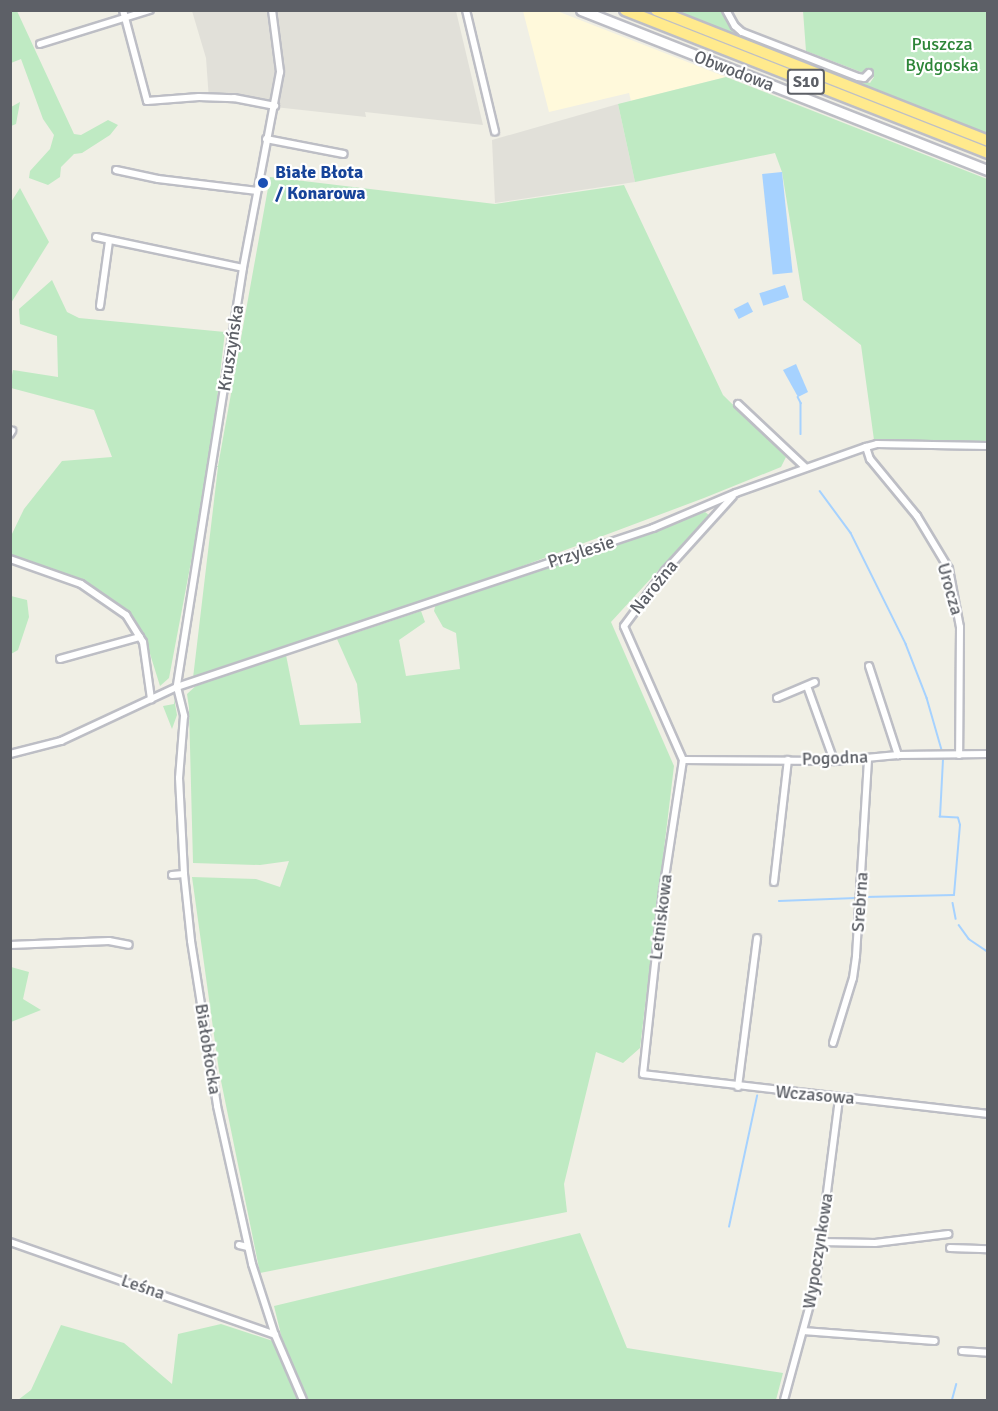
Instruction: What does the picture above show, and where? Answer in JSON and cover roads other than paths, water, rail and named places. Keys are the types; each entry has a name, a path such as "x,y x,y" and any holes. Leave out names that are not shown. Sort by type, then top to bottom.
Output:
{"highway":[{"name":"S10","path":"625,10 987,153"},
{"name":"S10","path":"657,10 987,141"},
{"path":"663,10 677,18"}],"street":[{"path":"40,44 124,14 150,10"},
{"name":"Kruszyńska","path":"177,687 243,268 280,72 272,10"},
{"path":"466,10 495,132"},
{"name":"Obwodowa","path":"580,10 987,170"},
{"path":"726,10 735,26 742,32 858,77 864,78 869,73"},
{"path":"124,14 147,101 199,97 234,99 275,106"},
{"path":"266,139 344,154"},
{"path":"116,170 158,179 256,191"},
{"path":"96,237 243,268"},
{"path":"100,306 109,241"},
{"path":"738,404 806,468"},
{"name":"Przylesie","path":"10,754 61,741 177,687 653,528 736,493 866,447 878,444 987,446"},
{"name":"Urocza","path":"866,447 870,459 917,516 949,569 960,627 960,755"},
{"name":"Narożna","path":"683,760 624,626 665,571 736,493"},
{"path":"10,560 81,584 126,615 140,637 151,699"},
{"path":"60,659 140,637"},
{"path":"869,666 898,755"},
{"path":"777,698 815,682"},
{"path":"807,686 834,761"},
{"name":"Białobłocka","path":"177,687 184,711 179,759 184,874 190,940 209,1057 248,1246 275,1335 302,1400"},
{"name":"Pogodna","path":"683,760 834,761 898,755 987,754"},
{"name":"Srebrna","path":"833,1043 853,978 856,956 868,758"},
{"name":"Letniskowa","path":"643,1074 663,890 683,760"},
{"path":"774,882 788,760"},
{"path":"172,875 184,874"},
{"path":"738,1087 757,938"},
{"path":"10,945 109,941 129,945"},
{"path":"200,1059 209,1057"},
{"name":"Wczasowa","path":"643,1074 738,1087 987,1114"},
{"name":"Wypoczynkowa","path":"784,1401 815,1286 838,1098"},
{"path":"219,1157 229,1160"},
{"path":"821,1242 875,1243 948,1234"},
{"name":"Leśna","path":"10,1242 275,1335"},
{"path":"238,1245 248,1246"},
{"path":"950,1248 987,1249"},
{"path":"803,1331 934,1341"},
{"path":"962,1351 987,1353"}],"water":[{"path":"782,172 793,272 773,275 762,174"},
{"path":"785,285 789,297 763,306 759,293"},
{"path":"748,302 753,312 739,319 734,309"},
{"path":"796,364 808,392 798,397 783,370"}],"waterway":[{"path":"798,397 801,403 801,434"},
{"path":"820,491 851,533 906,644 927,698 942,750"},
{"path":"865,897 954,895 960,825 958,818 940,817 943,759"},
{"path":"779,901 856,898"},
{"path":"953,903 956,919"},
{"path":"959,925 969,939 988,952"},
{"path":"729,1227 757,1096"},
{"path":"952,1400 956,1385"}],"place":[{"name":"Białe Błota / Konarowa","path":"263,183"}],"park label":[{"name":"Puszcza Bydgoska","path":"942,55"}]}
